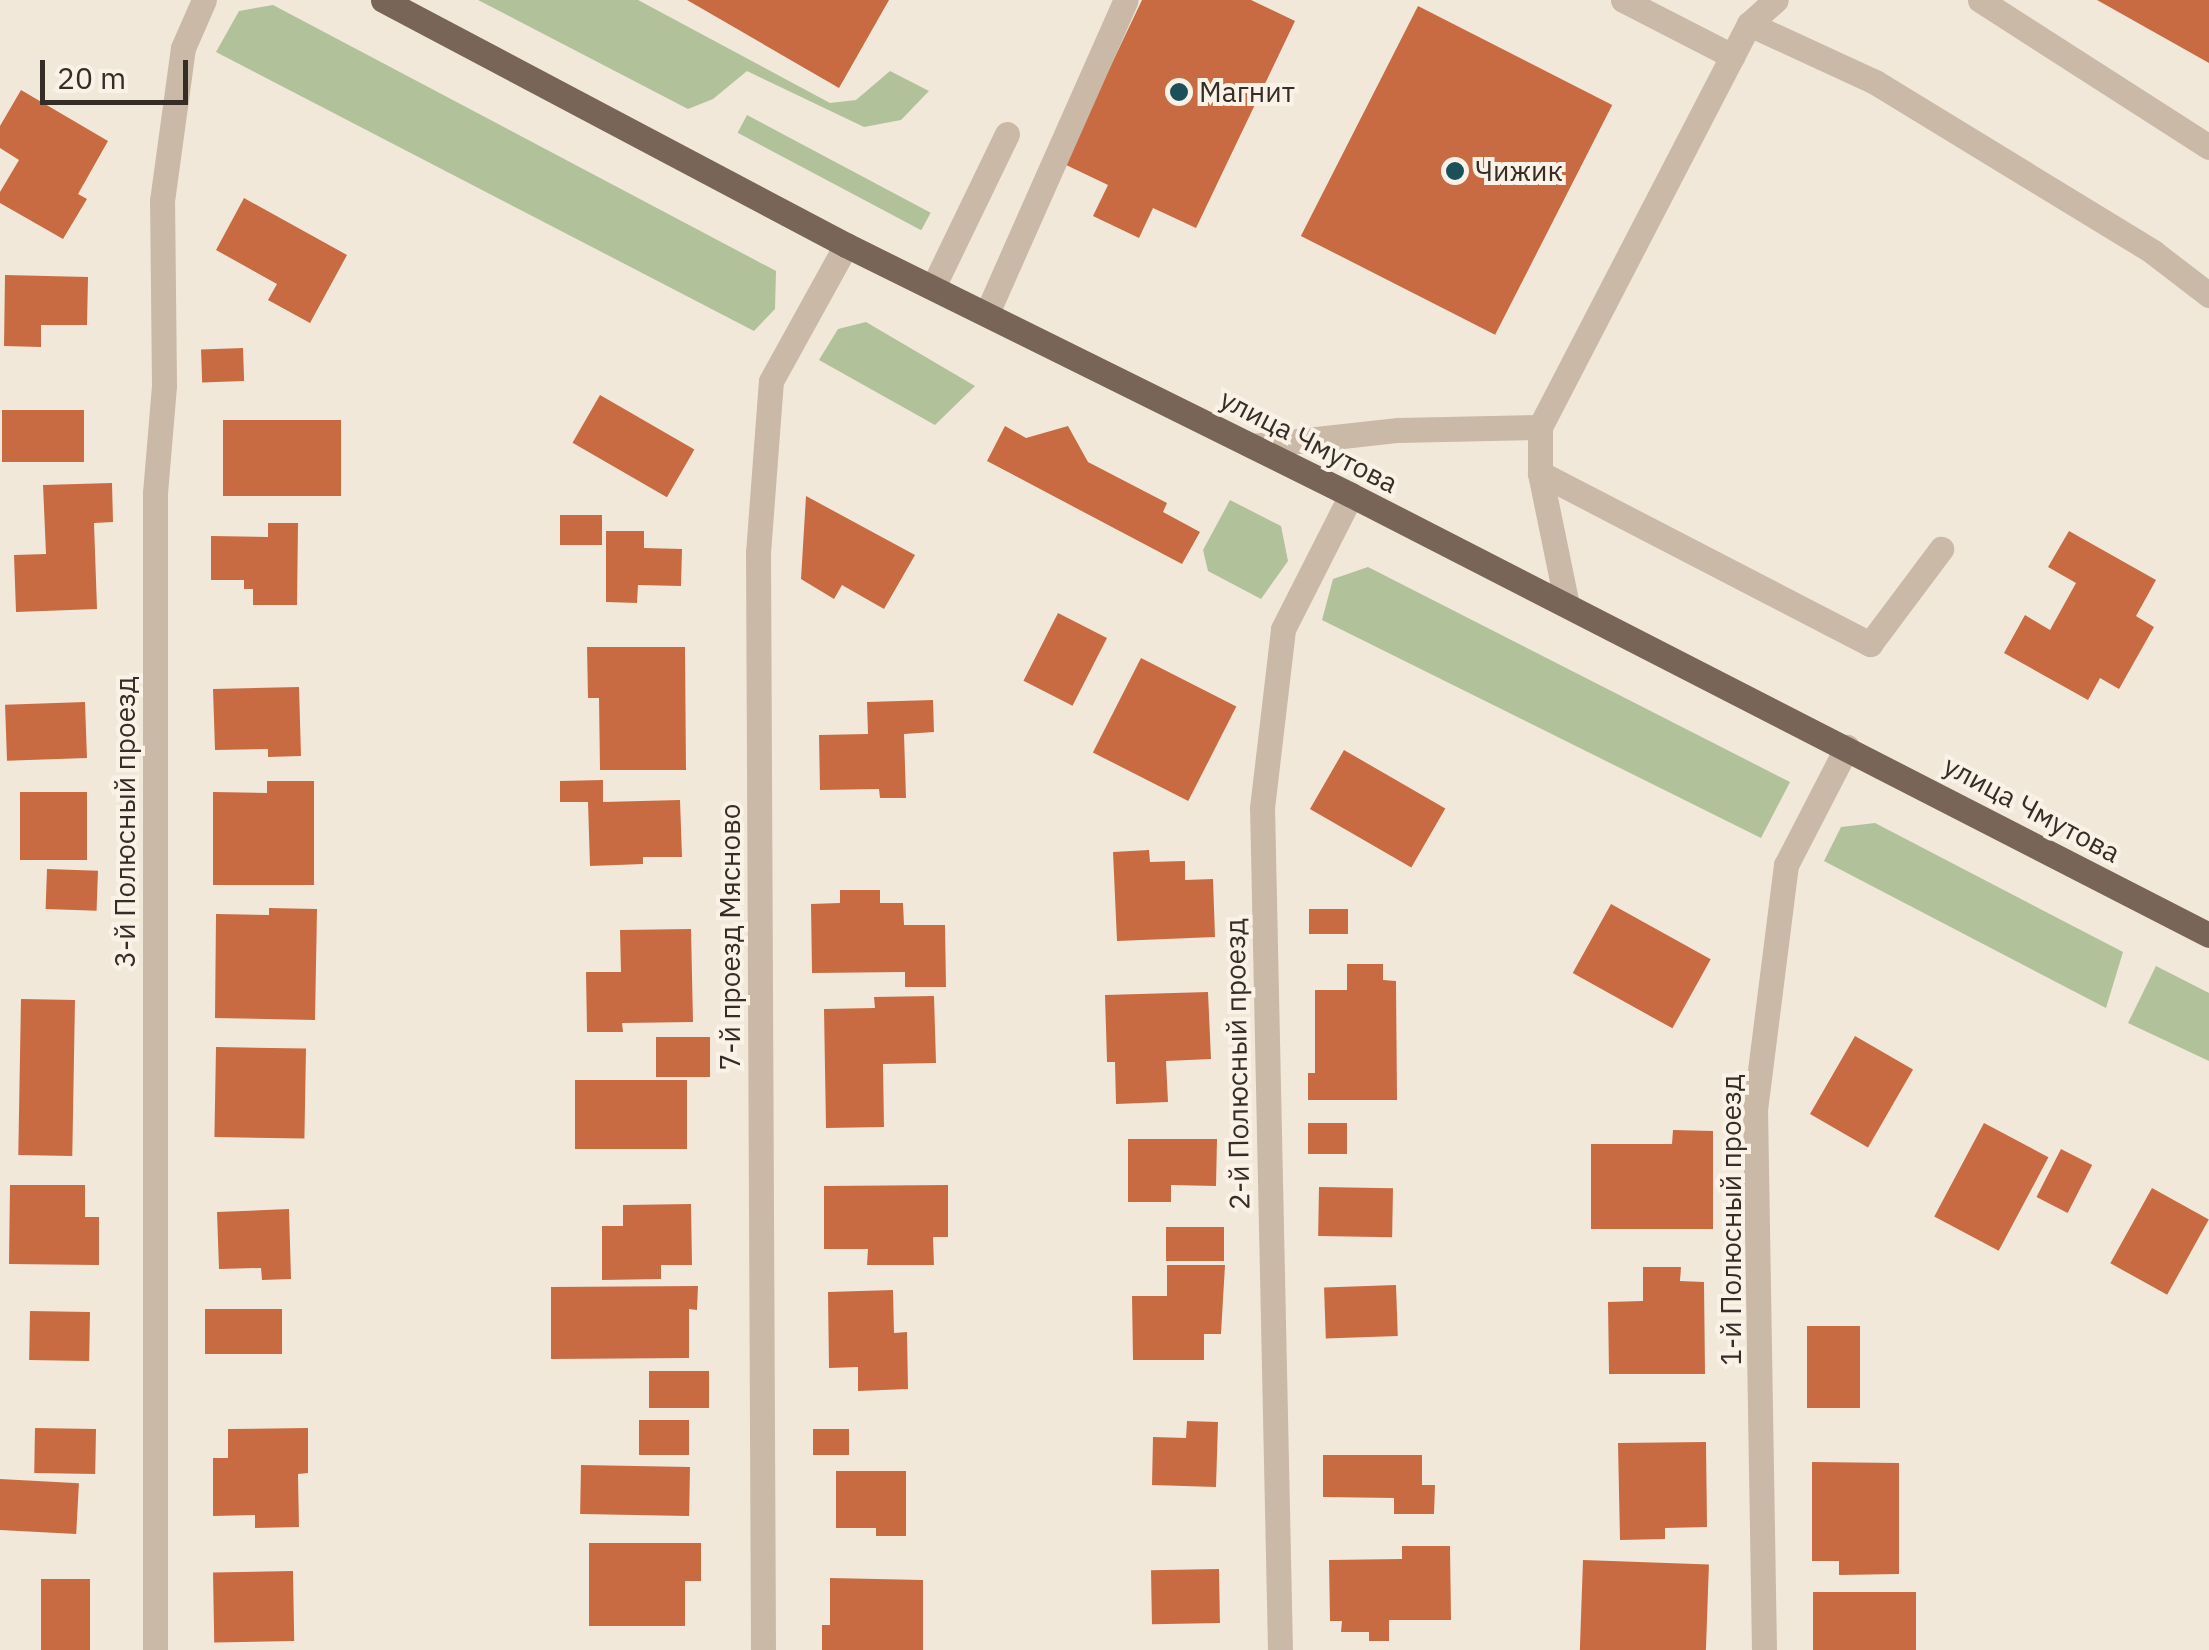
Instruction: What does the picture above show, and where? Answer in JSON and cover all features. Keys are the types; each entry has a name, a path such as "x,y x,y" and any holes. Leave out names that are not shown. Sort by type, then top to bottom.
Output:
{"main road":[{"name":"улица Чмутова","path":"383,0 846,245 1847,746 2209,935"}],"street":[{"name":"3-й Полюсный проезд","path":"155,1650 155,493 164,384 162,202 183,48 204,0"},
{"path":"987,313 1126,0"},
{"path":"1623,0 1732,56"},
{"path":"1746,12 1776,0"},
{"path":"1980,0 2209,147"},
{"path":"1567,605 1540,473 1540,426 1732,56 1746,12"},
{"path":"1746,12 1875,82 2153,252 2209,295"},
{"path":"933,287 1007,134"},
{"name":"7-й проезд Мясново","path":"763,1650 758,553 770,381 846,245"},
{"path":"1252,446 1398,430 1540,426"},
{"path":"1540,473 1870,644 1942,549"},
{"name":"2-й Полюсный проезд","path":"1280,1650 1262,808 1283,630 1351,495"},
{"name":"1-й Полюсный проезд","path":"1764,1650 1755,1110 1786,866 1847,746"}],"green space":[{"path":"478,0 638,0 830,103 856,100 890,71 929,91 901,120 864,127 747,71 713,99 688,109"},
{"path":"273,5 776,271 775,309 754,331 216,52 239,11"},
{"path":"747,115 931,213 921,230 738,133"},
{"path":"866,322 975,386 935,425 819,360 838,329"},
{"path":"1230,500 1281,526 1288,561 1261,599 1208,571 1203,550"},
{"path":"1368,567 1790,782 1761,838 1322,620 1333,579"},
{"path":"1875,823 2123,952 2106,1008 1824,861 1841,827"},
{"path":"2156,966 2209,993 2209,1061 2128,1023"}],"building":[{"path":"687,0 889,0 839,88"},
{"name":"Магнит","path":"1142,0 1251,0 1295,21 1196,228 1153,208 1139,238 1093,216 1108,185 1064,164"},
{"path":"2097,0 2209,0 2209,63"},
{"name":"Чижик","path":"1418,6 1612,105 1495,335 1301,236"},
{"path":"21,90 108,141 78,194 87,199 63,239 0,203 0,192 19,160 0,148 0,126"},
{"path":"244,198 347,255 310,323 268,300 277,284 216,250"},
{"path":"5,275 88,277 87,325 41,325 41,347 4,346"},
{"path":"243,348 244,381 202,382 201,349"},
{"path":"600,395 694,449 667,497 572,443"},
{"path":"2,410 84,410 84,462 2,462"},
{"path":"223,420 341,420 341,496 223,496"},
{"path":"1005,426 1026,438 1068,426 1088,462 1167,503 1163,512 1200,532 1182,564 987,461"},
{"path":"112,483 113,522 94,523 97,609 16,612 14,555 46,554 43,485"},
{"path":"806,496 915,555 884,609 842,585 834,599 801,579"},
{"path":"560,515 602,515 602,545 560,545"},
{"path":"268,523 298,523 297,605 253,605 253,589 244,589 244,580 211,580 211,536 268,537"},
{"path":"606,531 644,531 644,548 682,549 681,586 638,585 637,603 606,602"},
{"path":"2069,531 2156,580 2136,616 2154,627 2119,689 2100,678 2088,700 2004,653 2025,615 2050,630 2076,583 2048,567"},
{"path":"1058,613 1107,638 1073,706 1023,681"},
{"path":"587,647 685,647 686,770 600,770 599,698 588,698"},
{"path":"1141,658 1236,707 1188,801 1093,752"},
{"path":"299,687 301,756 268,757 268,749 215,750 213,689"},
{"path":"933,700 934,732 904,734 906,798 880,798 879,789 820,790 819,735 868,734 867,702"},
{"path":"85,702 87,758 7,761 5,705"},
{"path":"1344,750 1445,808 1411,867 1310,809"},
{"path":"603,780 603,802 680,800 682,857 643,857 643,864 590,866 588,802 560,802 560,781"},
{"path":"267,781 314,781 314,885 213,885 213,792 267,793"},
{"path":"20,792 87,792 87,860 20,860"},
{"path":"1149,850 1150,862 1185,861 1185,880 1213,879 1215,937 1117,941 1113,852"},
{"path":"47,869 98,871 97,911 46,909"},
{"path":"840,890 880,890 880,903 903,903 904,925 945,925 946,987 905,987 905,972 812,973 811,904 840,903"},
{"path":"1611,904 1711,959 1672,1028 1573,973"},
{"path":"269,908 317,909 315,1020 215,1018 216,914 269,915"},
{"path":"1309,909 1348,909 1348,934 1309,934"},
{"path":"691,929 693,1022 622,1023 623,1032 587,1032 586,972 621,972 620,930"},
{"path":"1347,964 1383,964 1383,980 1396,981 1397,1100 1308,1100 1308,1073 1315,1073 1315,990 1347,990"},
{"path":"1208,992 1211,1059 1166,1061 1168,1102 1116,1104 1115,1062 1107,1062 1105,995"},
{"path":"934,996 936,1063 883,1064 884,1127 826,1128 824,1009 875,1008 874,997"},
{"path":"21,999 75,1000 72,1156 18,1155"},
{"path":"1855,1036 1913,1070 1868,1147 1810,1114"},
{"path":"656,1037 710,1037 710,1077 656,1077"},
{"path":"216,1047 306,1049 304,1139 214,1137"},
{"path":"575,1080 687,1080 687,1149 575,1149"},
{"path":"1308,1123 1347,1123 1347,1154 1308,1154"},
{"path":"1984,1123 2048,1157 1999,1251 1934,1217"},
{"path":"1673,1130 1713,1131 1713,1229 1591,1229 1591,1144 1672,1144"},
{"path":"1128,1139 1217,1139 1216,1186 1171,1185 1171,1202 1128,1202"},
{"path":"2061,1149 2092,1165 2068,1213 2036,1197"},
{"path":"10,1185 85,1185 85,1217 99,1217 99,1265 9,1264"},
{"path":"948,1185 948,1237 933,1237 934,1265 867,1265 868,1249 824,1249 824,1186"},
{"path":"1319,1187 1393,1188 1392,1237 1318,1236"},
{"path":"2152,1188 2209,1220 2167,1295 2110,1263"},
{"path":"691,1204 692,1265 661,1265 661,1279 602,1280 602,1226 623,1226 623,1205"},
{"path":"289,1209 291,1279 262,1280 261,1268 219,1269 217,1212"},
{"path":"1166,1227 1224,1227 1224,1261 1166,1261"},
{"path":"1167,1265 1225,1265 1221,1334 1204,1334 1204,1360 1133,1360 1132,1296 1167,1296"},
{"path":"1643,1267 1681,1267 1680,1281 1704,1282 1705,1374 1609,1374 1608,1302 1643,1301"},
{"path":"1396,1285 1398,1336 1326,1338 1324,1288"},
{"path":"698,1286 697,1310 689,1309 689,1358 551,1359 551,1287"},
{"path":"893,1290 894,1333 907,1332 908,1389 858,1391 858,1367 829,1368 828,1292"},
{"path":"205,1309 282,1309 282,1354 205,1354"},
{"path":"30,1311 90,1312 89,1361 29,1360"},
{"path":"1807,1326 1860,1326 1860,1408 1807,1408"},
{"path":"649,1371 709,1371 709,1408 649,1408"},
{"path":"639,1420 689,1420 689,1455 639,1455"},
{"path":"1187,1421 1218,1422 1216,1487 1152,1485 1153,1437 1186,1438"},
{"path":"35,1428 96,1429 95,1474 34,1473"},
{"path":"308,1428 308,1473 298,1474 299,1527 255,1528 255,1515 213,1516 213,1458 228,1458 228,1429"},
{"path":"813,1429 849,1429 849,1455 813,1455"},
{"path":"1706,1442 1707,1527 1665,1528 1665,1539 1620,1540 1618,1443"},
{"path":"1323,1455 1422,1455 1422,1485 1435,1485 1434,1514 1394,1514 1394,1498 1323,1497"},
{"path":"1812,1462 1899,1463 1899,1574 1839,1575 1839,1561 1812,1561"},
{"path":"581,1465 690,1467 689,1516 580,1514"},
{"path":"836,1471 906,1471 906,1536 876,1536 876,1528 836,1528"},
{"path":"0,1479 79,1483 76,1534 0,1530"},
{"path":"589,1543 701,1543 701,1581 685,1581 685,1626 589,1626"},
{"path":"1402,1546 1450,1546 1451,1620 1389,1620 1389,1641 1369,1641 1369,1632 1341,1632 1342,1621 1330,1621 1329,1560 1402,1559"},
{"path":"1583,1560 1709,1564 1706,1650 1580,1650"},
{"path":"1219,1569 1220,1623 1152,1624 1151,1570"},
{"path":"293,1571 294,1641 214,1642 213,1572"},
{"path":"830,1578 923,1580 923,1650 822,1650 822,1625 830,1625"},
{"path":"41,1579 90,1579 90,1650 41,1650"},
{"path":"1813,1592 1916,1592 1916,1650 1813,1650"}],"place":[{"name":"Магнит","path":"1179,92"},
{"name":"Чижик","path":"1455,171"}]}
